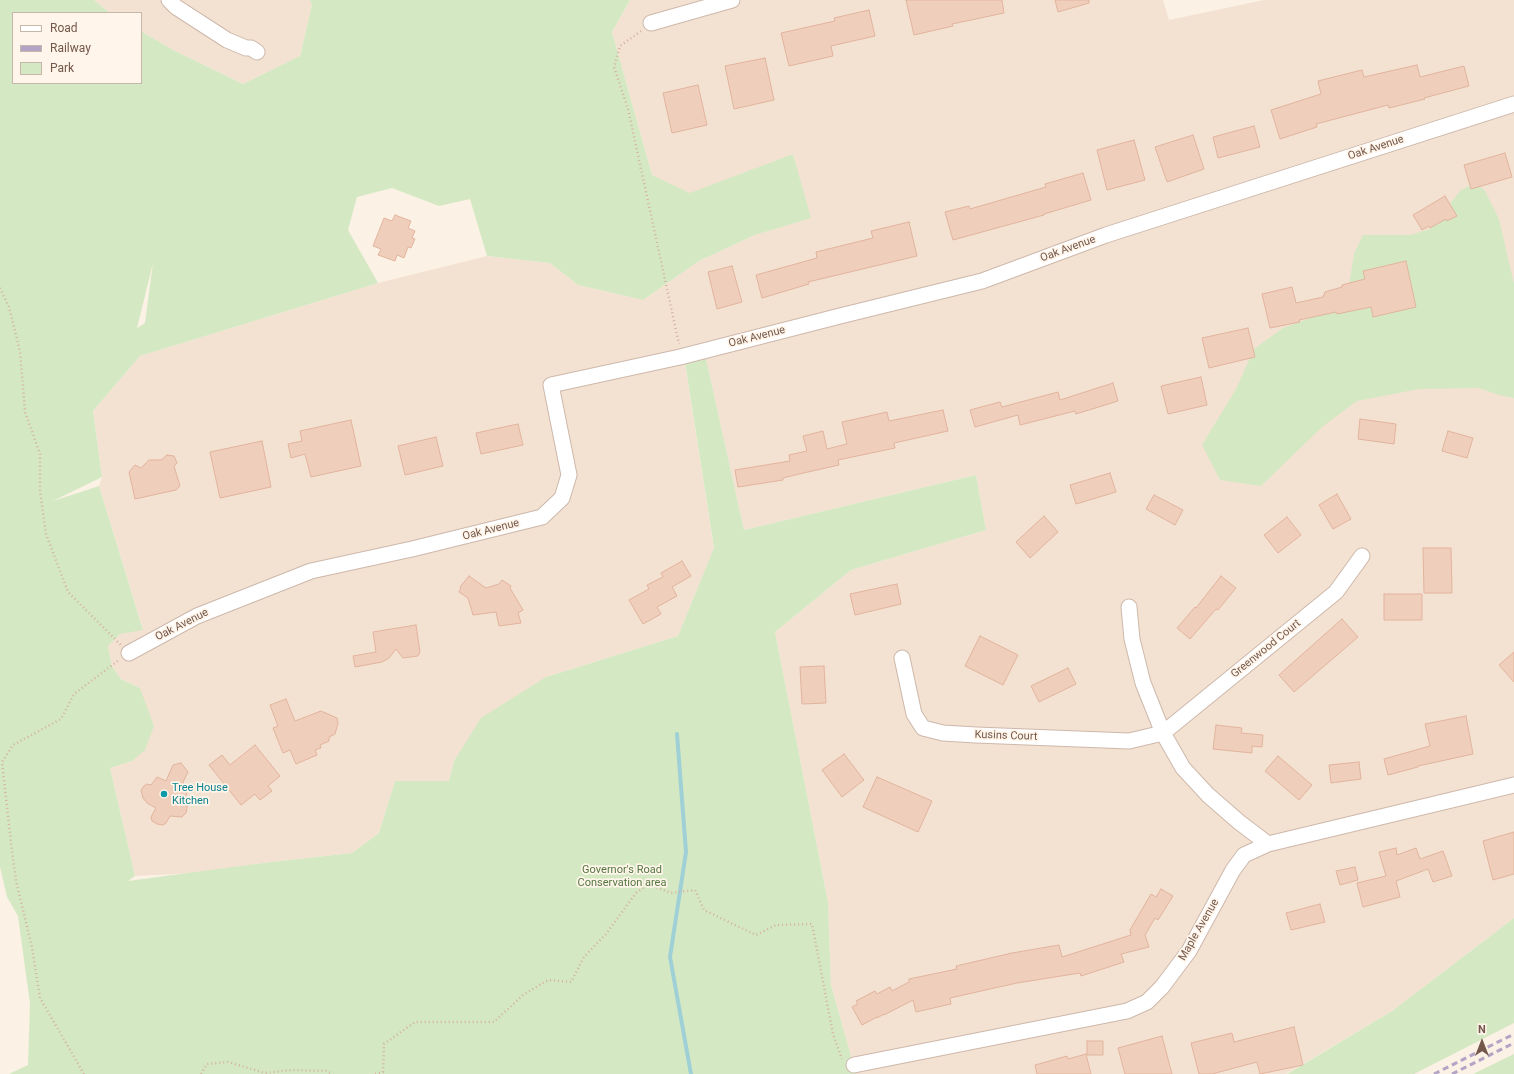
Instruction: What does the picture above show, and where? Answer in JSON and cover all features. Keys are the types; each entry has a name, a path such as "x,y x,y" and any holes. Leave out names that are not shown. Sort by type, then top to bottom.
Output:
{"street":[{"path":"169,0 176,8 227,40 246,48 251,48 257,52"},
{"path":"651,23 732,0"},
{"name":"Oak Avenue","path":"129,653 197,616 311,571 412,549 542,517 562,498 569,475 551,385 680,357 810,323 982,281 1106,235 1514,104"},
{"name":"Greenwood Court","path":"1162,734 1336,592 1362,556"},
{"path":"1130,607 1132,639 1143,683 1162,734 1183,768 1203,789 1239,822 1268,844"},
{"name":"Kusins Court","path":"902,658 914,714 923,728 943,733 1129,741 1162,734"},
{"name":"Maple Avenue","path":"849,1064 1127,1011 1147,1002 1162,988 1189,951 1233,870 1244,855 1268,844 1514,785"}],"path":[{"path":"651,23 620,46 614,68 628,109 680,346"},
{"path":"0,288 9,307 20,351 25,412 40,454 40,491 46,534 68,592 129,653 74,694 61,719 13,745 2,762 16,881 32,947 40,998 84,1074"},
{"path":"375,1074 383,1072 384,1044 415,1022 494,1022 523,995 548,980 571,982 584,957 606,934 636,893 648,884 671,893 695,890 704,910 756,935 776,925 812,924 833,1034 849,1064"},
{"path":"201,1074 207,1064 228,1062 265,1073 292,1070 326,1071 333,1074"}],"shaded area":[{"path":"94,0 310,0 312,5 300,56 243,84 173,50 142,32 142,12 109,12"},
{"path":"630,0 1163,0 1169,20 1264,0 1514,0 1514,918 1392,1011 1286,1074 856,1074 831,985 828,902 775,632 851,570 986,530 976,475 744,530 704,351 684,357 714,549 678,636 546,677 454,761 449,781 395,781 379,833 352,853 263,863 197,873 135,876 110,768 132,761 140,688 121,679 112,666 108,646 120,634 143,629 99,486 102,477 93,411 140,356 378,283 487,256 550,263 578,285 643,300 699,261 755,235 810,218 793,154 690,194 652,175 612,32"}],"green space":[{"name":"Governor's Road Conservation area","path":"0,0 94,0 109,12 12,12 12,84 142,84 142,32 173,50 243,84 300,56 312,5 310,0 630,0 612,32 652,175 690,193 793,154 811,218 755,235 699,261 643,300 578,285 550,263 487,256 470,199 439,206 392,188 357,197 348,230 378,283 140,356 93,411 102,477 53,501 99,486 143,630 120,634 108,646 112,666 121,679 140,688 154,726 145,750 132,761 110,768 135,876 128,881 352,853 379,833 395,781 449,781 454,761 481,718 546,677 678,636 714,548 684,356 704,350 744,530 976,475 986,530 851,570 775,632 828,902 831,985 856,1074 9,1074 28,1065 30,1004 18,916 7,897 0,867","holes":["153,263 145,323 137,328"]},
{"path":"1476,183 1485,191 1499,219 1514,284 1514,398 1499,395 1479,388 1419,389 1357,401 1322,427 1261,486 1220,480 1202,445 1236,389 1254,349 1283,328 1346,305 1354,254 1363,235 1410,235 1430,229 1461,190"},
{"path":"1514,918 1514,1023 1414,1074 1287,1074 1392,1011"},
{"path":"1514,1054 1514,1074 1473,1074"}],"building":[{"path":"906,0 1002,0 1004,13 952,24 953,26 914,35"},
{"path":"1055,0 1089,0 1089,3 1058,12"},
{"path":"869,10 875,36 831,46 833,56 789,66 781,33 835,21 834,18"},
{"path":"765,58 774,100 734,109 725,66"},
{"path":"1417,65 1420,77 1464,66 1469,86 1389,108 1388,105 1316,124 1317,127 1280,139 1271,110 1321,94 1318,81 1362,70 1364,77"},
{"path":"698,85 707,125 672,133 663,93"},
{"path":"1254,126 1260,147 1218,158 1213,137"},
{"path":"1193,135 1204,169 1167,182 1155,147"},
{"path":"1134,140 1145,180 1107,190 1097,150"},
{"path":"1505,153 1512,177 1471,189 1464,165"},
{"path":"1083,173 1091,200 1044,215 953,240 945,212 969,206 970,209 1046,187 1045,184"},
{"path":"1445,196 1457,216 1447,221 1446,219 1430,228 1429,226 1422,230 1413,215"},
{"path":"395,215 411,221 408,228 415,231 412,238 415,239 411,248 408,247 404,258 397,255 395,261 378,255 381,249 373,246 384,218 392,221"},
{"path":"909,222 917,256 808,282 809,284 762,298 756,275 817,258 816,252 873,238 871,231"},
{"path":"1406,261 1416,307 1373,317 1371,307 1337,314 1336,312 1299,320 1300,322 1270,328 1262,294 1292,287 1296,303 1323,297 1325,292 1342,287 1342,285 1365,279 1363,271"},
{"path":"732,266 742,302 717,309 708,272"},
{"path":"1248,328 1255,357 1209,368 1202,338"},
{"path":"1201,377 1207,405 1168,414 1161,386"},
{"path":"1113,383 1118,401 1076,414 1075,411 1020,425 1018,415 975,427 970,410 1000,402 1002,407 1058,392 1060,400"},
{"path":"943,410 948,431 894,443 895,448 838,460 839,465 783,478 783,480 738,487 735,470 790,461 789,455 807,451 803,436 823,431 827,449 847,444 842,422 887,412 889,421"},
{"path":"1360,419 1396,424 1394,444 1358,439"},
{"path":"351,420 361,466 311,477 305,454 291,458 288,444 302,441 300,431"},
{"path":"518,424 523,445 481,454 476,433"},
{"path":"1448,431 1473,438 1467,458 1442,451"},
{"path":"436,437 443,466 405,475 398,446"},
{"path":"262,441 271,487 220,498 210,452"},
{"path":"167,455 174,456 177,463 174,466 180,486 176,490 135,499 129,472 135,465 141,468 149,460 161,460"},
{"path":"1110,473 1116,492 1076,504 1070,485"},
{"path":"1337,494 1351,519 1333,529 1319,505"},
{"path":"1154,495 1183,510 1175,525 1146,509"},
{"path":"1044,516 1058,532 1030,558 1016,542"},
{"path":"1287,517 1301,535 1278,553 1264,535"},
{"path":"1423,548 1451,548 1452,593 1424,593"},
{"path":"682,561 691,576 672,587 677,596 657,607 661,614 643,624 629,600 649,589 647,585 663,577 661,573"},
{"path":"469,576 486,588 499,584 502,580 511,586 510,588 523,610 518,613 521,623 499,626 496,612 473,615 468,598 459,592 460,587"},
{"path":"1221,576 1236,588 1218,610 1216,609 1190,639 1177,628 1195,607 1196,608"},
{"path":"897,584 901,604 855,615 850,594"},
{"path":"1384,594 1422,594 1422,620 1384,620"},
{"path":"1342,619 1358,637 1294,692 1279,675"},
{"path":"416,625 420,652 418,656 403,658 396,649 389,658 382,662 355,667 353,656 376,652 373,632"},
{"path":"980,636 1018,655 1003,685 965,666"},
{"path":"1514,652 1514,682 1499,665"},
{"path":"824,666 826,703 802,704 800,667"},
{"path":"1068,668 1076,684 1039,702 1031,686"},
{"path":"286,699 295,721 321,711 337,718 338,723 335,734 329,737 329,741 320,745 321,748 315,750 317,755 296,764 290,750 283,753 273,728 278,726 270,705"},
{"path":"1466,716 1473,754 1418,766 1388,775 1384,759 1430,746 1425,724"},
{"path":"1216,725 1242,728 1241,733 1263,735 1262,747 1252,746 1252,753 1213,749"},
{"path":"255,745 280,776 268,786 272,791 260,800 255,794 241,805 209,765 222,755 230,765"},
{"path":"844,754 864,780 842,797 822,770"},
{"path":"1278,756 1312,785 1299,800 1265,771"},
{"path":"1359,762 1361,779 1331,783 1329,765"},
{"name":"Tree House Kitchen","path":"181,763 188,772 183,782 187,792 185,799 188,802 186,813 182,817 170,816 163,825 157,824 152,821 151,817 156,808 147,803 143,798 141,790 147,784 151,785 157,777 166,781 173,765"},
{"path":"877,777 932,801 918,832 863,807"},
{"path":"1514,832 1514,874 1493,880 1483,841"},
{"path":"1396,848 1397,855 1416,848 1420,859 1443,851 1452,876 1433,882 1428,869 1396,881 1400,897 1363,907 1357,883 1386,876 1379,852"},
{"path":"1355,867 1358,880 1340,885 1336,871"},
{"path":"1161,889 1173,896 1158,920 1155,918 1145,935 1149,947 1121,954 1124,962 1081,976 1080,973 1017,983 950,998 951,1004 916,1012 913,1000 862,1025 852,1007 858,1004 856,1001 875,991 877,994 890,987 892,991 909,982 909,979 957,969 956,966 1012,953 1059,945 1062,957 1131,935 1130,930 1151,894 1156,897"},
{"path":"1320,904 1325,922 1291,930 1286,913"},
{"path":"1294,1027 1303,1065 1260,1074 1257,1062 1212,1074 1199,1074 1191,1043 1232,1033 1234,1042"},
{"path":"1162,1036 1172,1074 1125,1074 1118,1048"},
{"path":"1087,1041 1103,1041 1103,1055 1087,1055"},
{"path":"1086,1054 1091,1074 1037,1074 1035,1065 1067,1056 1068,1059"}],"waterway":[{"path":"677,734 686,852 670,957 691,1074"}],"railway":[{"path":"1434,1074 1514,1034"},
{"path":"1452,1074 1514,1043"}],"place":[{"name":"Tree House Kitchen","path":"164,794"}]}
